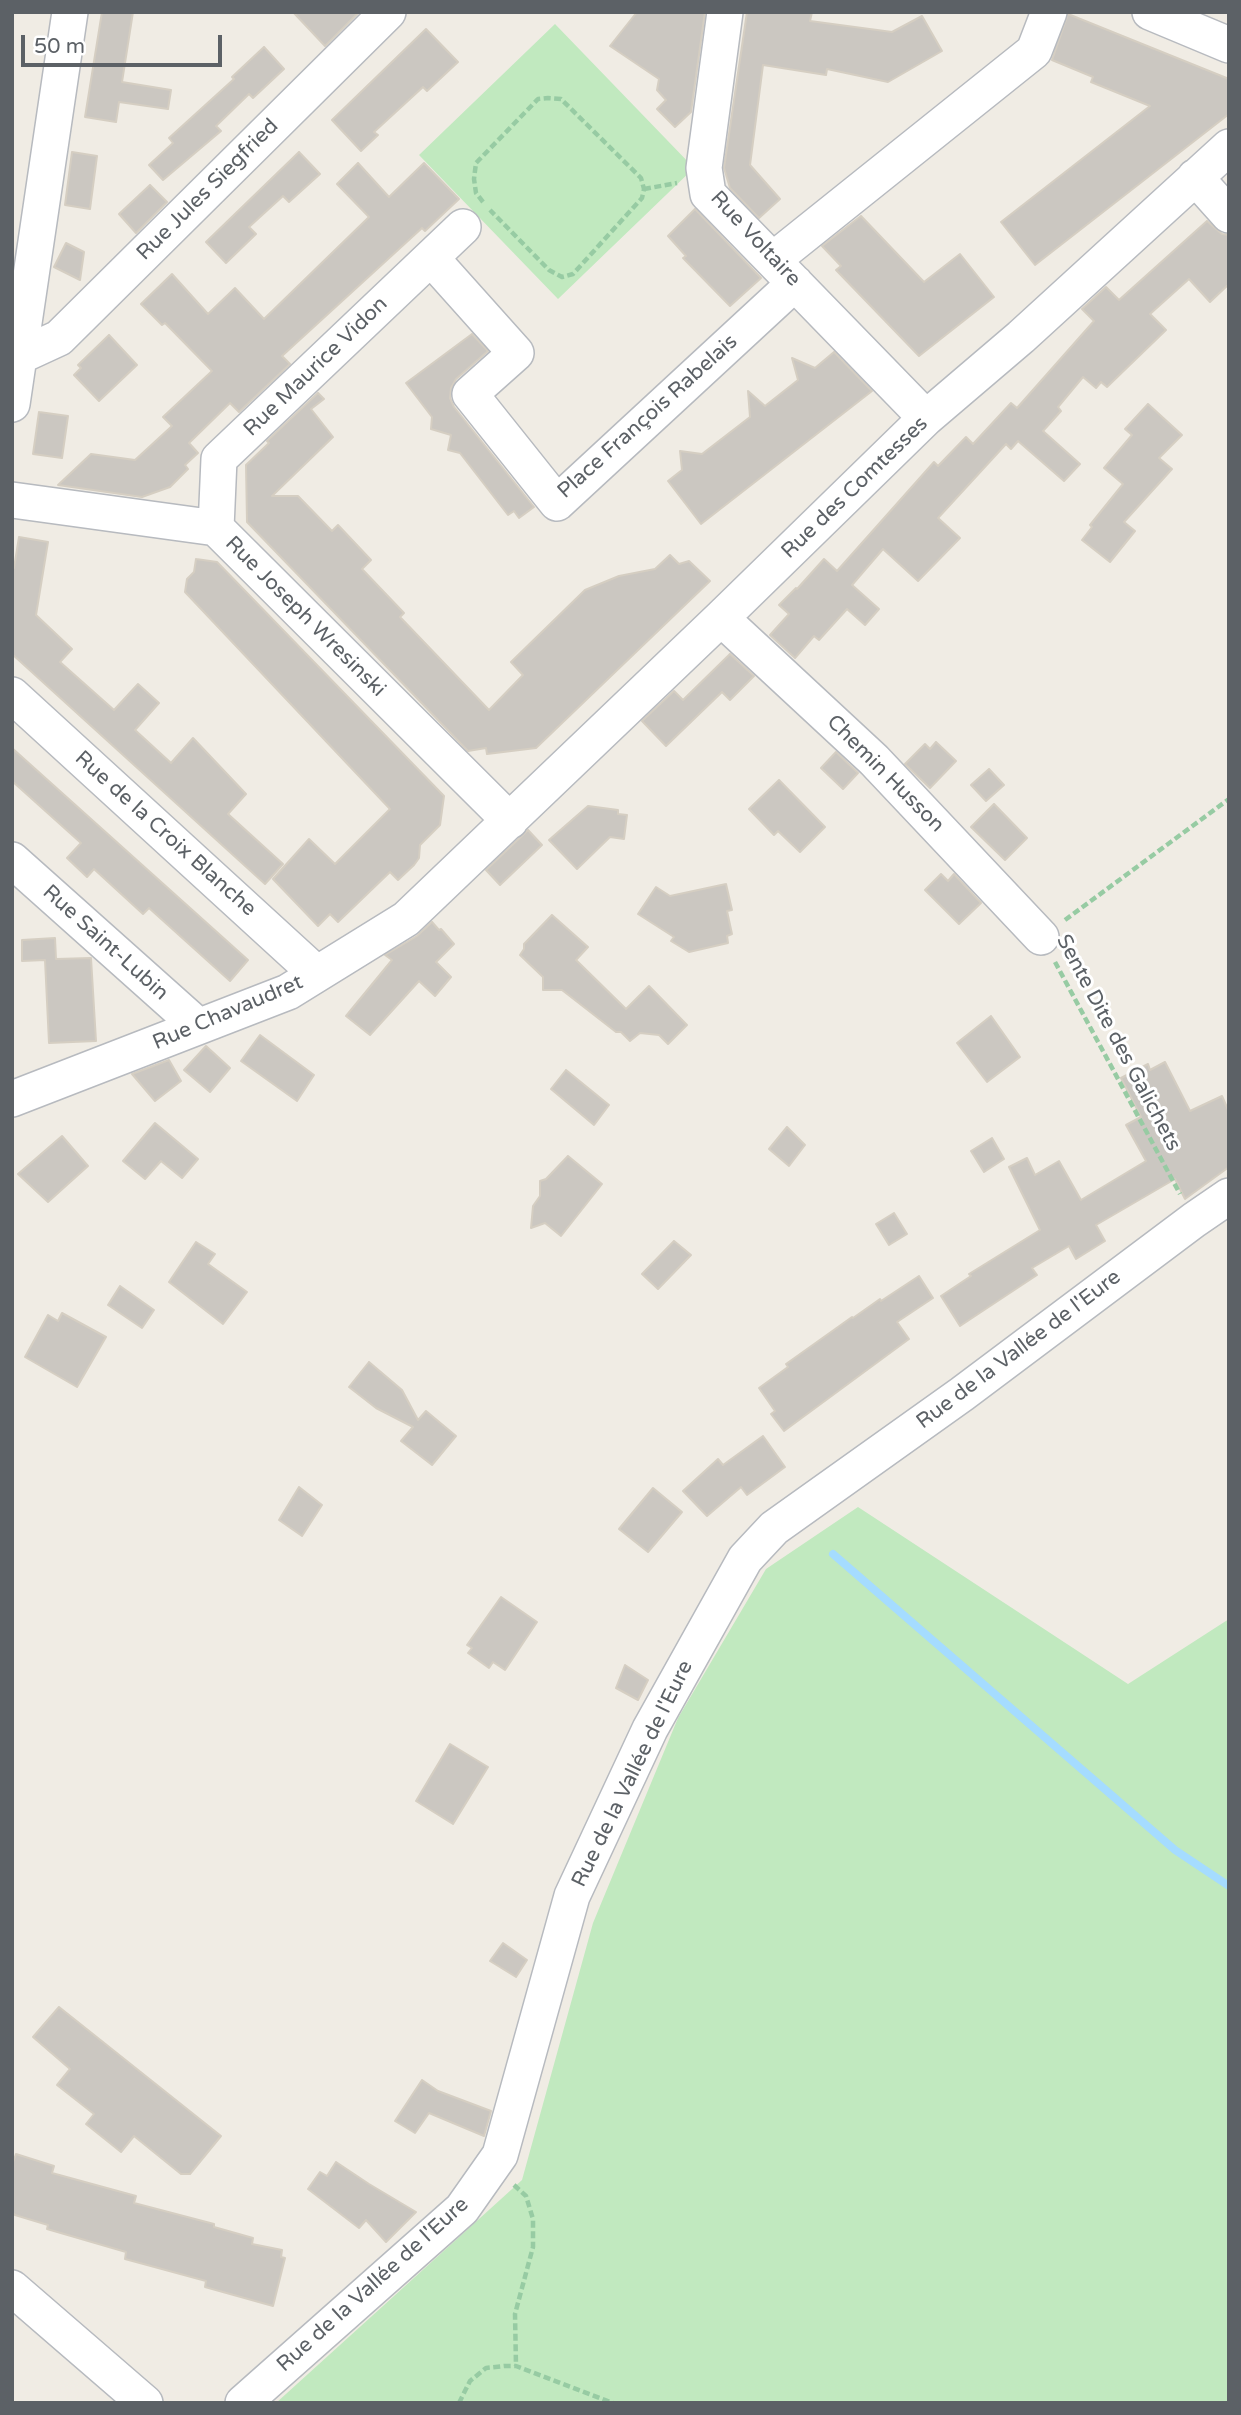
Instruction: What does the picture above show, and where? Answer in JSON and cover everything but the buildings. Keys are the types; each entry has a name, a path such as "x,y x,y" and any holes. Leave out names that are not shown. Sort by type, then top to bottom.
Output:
{"street":[{"path":"12,404 70,12"},
{"name":"Rue Jules Siegfried","path":"20,356 59,338 388,12"},
{"name":"Rue Voltaire","path":"725,12 704,168 708,194 926,418"},
{"path":"784,271 1034,51 1049,12"},
{"path":"1150,12 1229,45"},
{"name":"Rue des Comtesses","path":"499,830 926,418 1021,337 1229,147"},
{"path":"1195,177 1229,215"},
{"name":"Rue Maurice Vidon","path":"216,528 219,459 474,216"},
{"name":"Place François Rabelais","path":"431,258 516,353 471,394 557,503 784,271"},
{"name":"Rue Joseph Wresinski","path":"12,500 216,528 499,830"},
{"name":"Chemin Husson","path":"721,618 874,760 1041,937"},
{"name":"Rue de la Croix Blanche","path":"12,695 317,974"},
{"name":"Rue Chavaudret","path":"12,1099 288,992 406,919 499,830"},
{"name":"Rue Saint-Lubin","path":"12,860 198,1026"},
{"name":"Rue de la Vallée de l'Eure","path":"243,2403 462,2209 500,2155 572,1896 650,1729 745,1559 774,1528 962,1394 1229,1196"},
{"path":"12,2288 145,2403"}],"path":[{"path":"538,99 561,99 641,178 644,188 642,198 573,274 562,277 474,216 476,163 538,99"},
{"name":"Sente Dite des Galichets","path":"1194,1220 1041,937 1229,799"},
{"path":"492,2165 526,2196 533,2219 533,2247 515,2315 516,2366"},
{"path":"459,2403 470,2381 486,2368 516,2366 612,2403"}],"green space":[{"path":"555,24 694,168 558,299 419,155"},
{"path":"858,1507 1128,1684 1229,1619 1229,2403 276,2403 522,2180 593,1923 678,1718 766,1569"}],"waterway":[{"path":"833,1554 1175,1850 1229,1886"}]}
